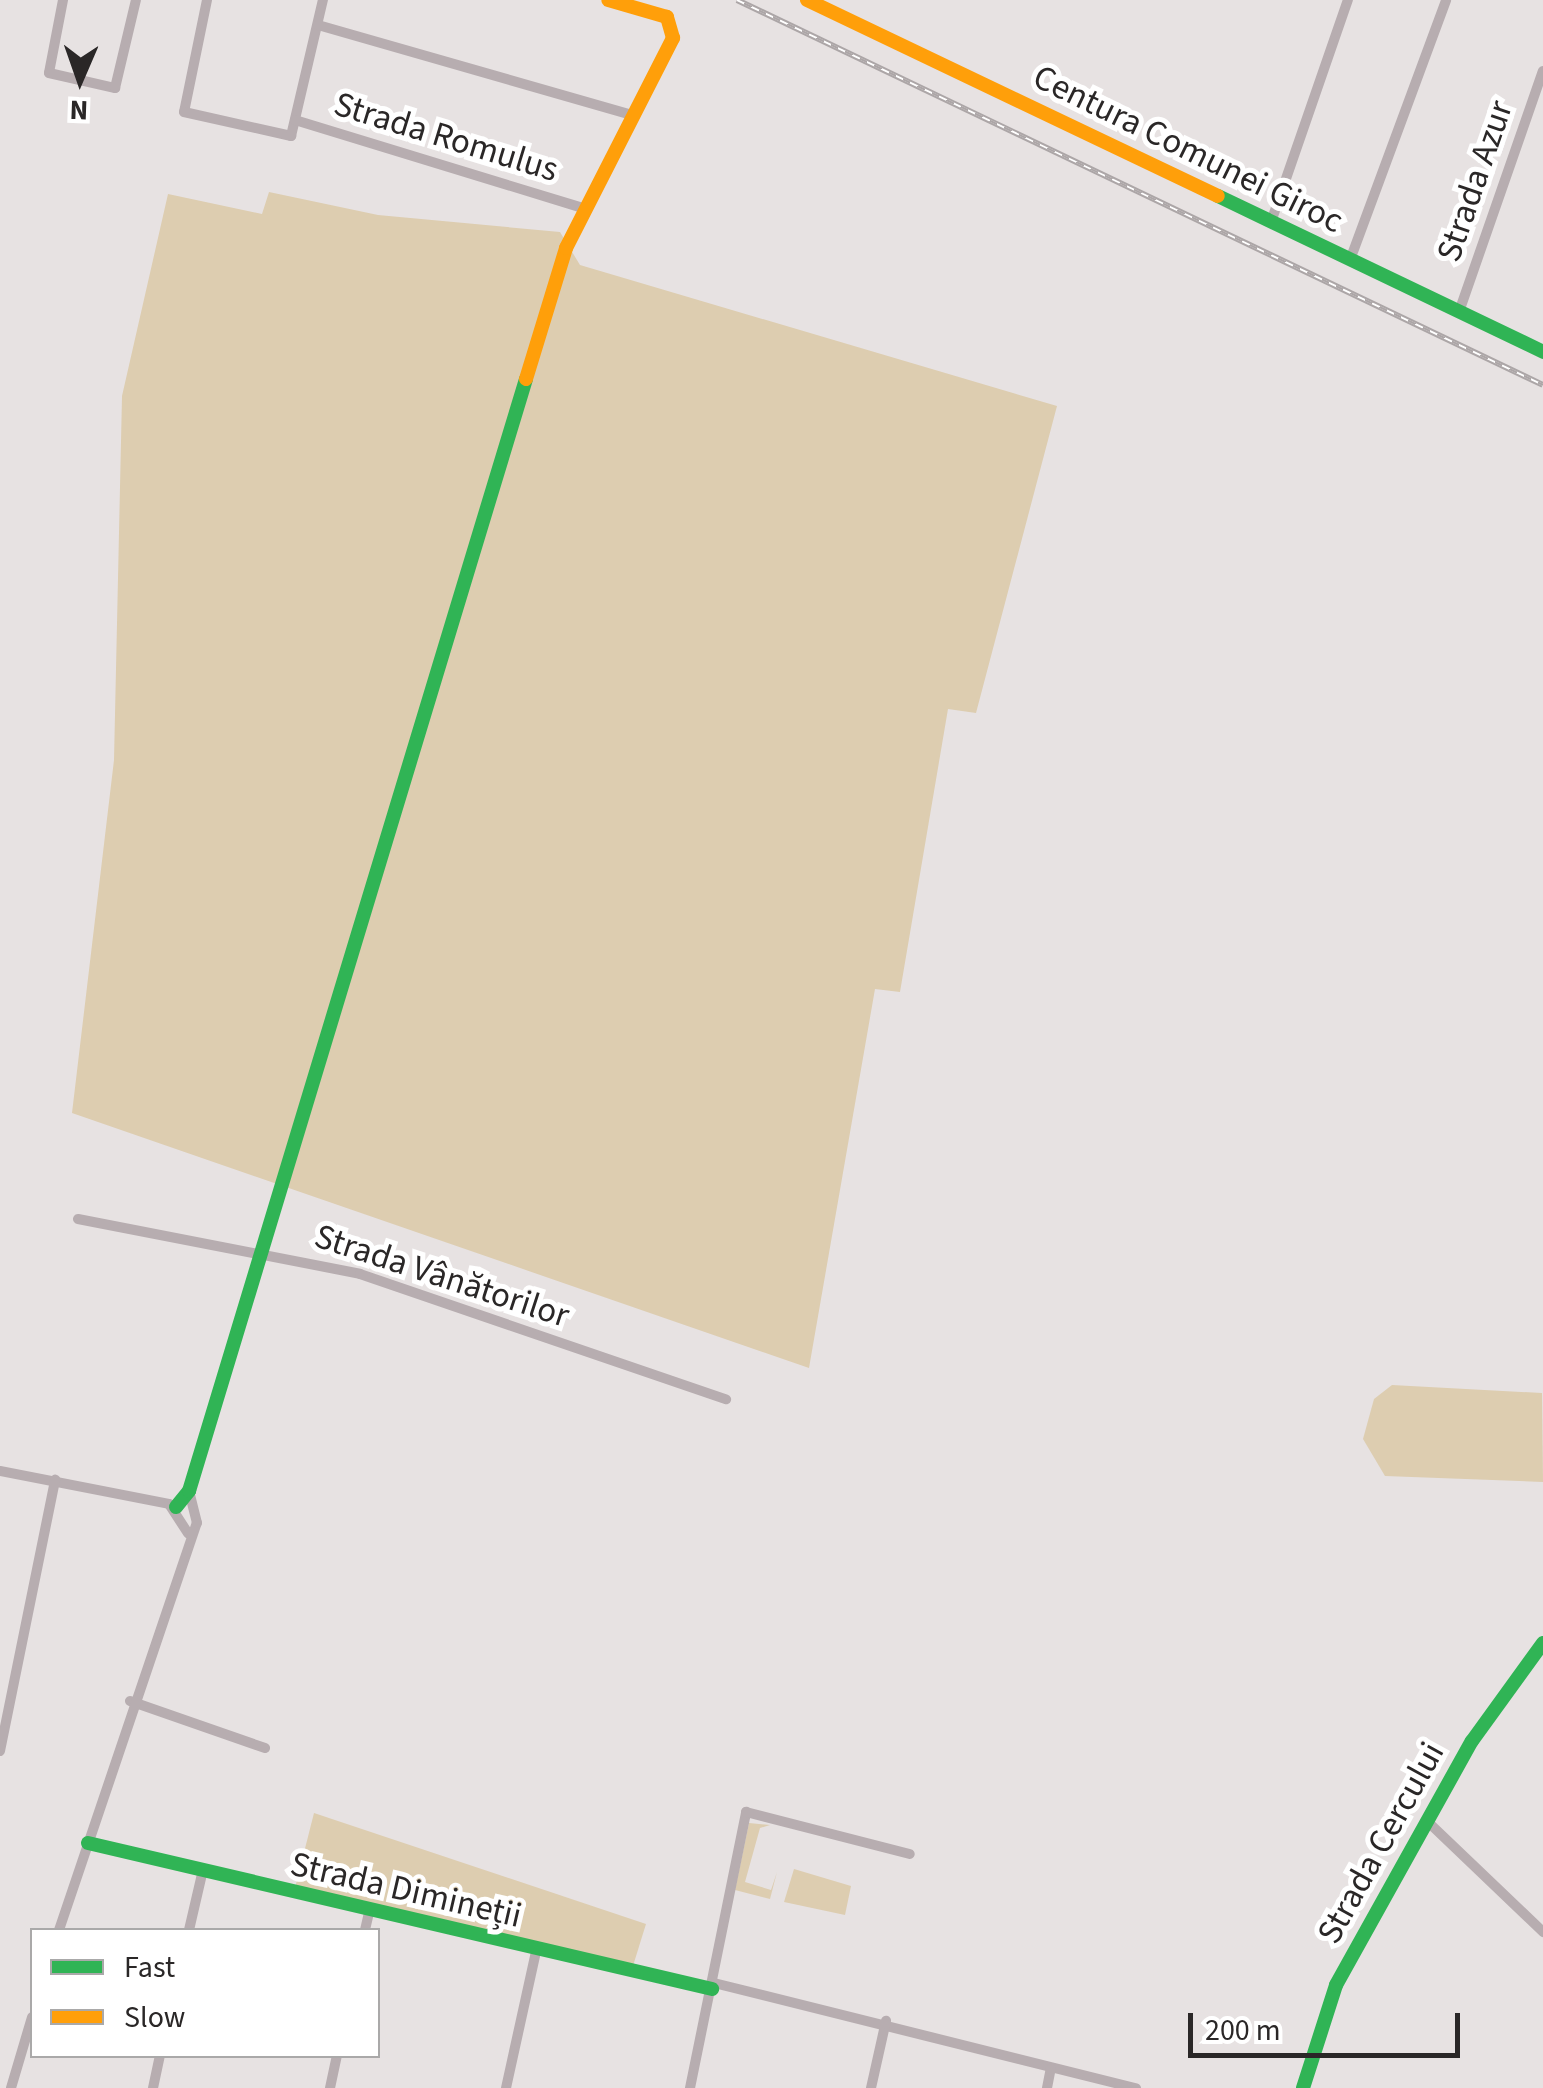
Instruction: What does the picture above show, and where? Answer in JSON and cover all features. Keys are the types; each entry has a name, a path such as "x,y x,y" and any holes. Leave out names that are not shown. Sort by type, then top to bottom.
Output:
{"street":[{"path":"63,0 49,73 115,88 136,0"},
{"path":"207,0 184,112 291,136 323,0"},
{"path":"176,1506 189,1491 580,207 632,115 674,26 656,10 608,0"},
{"name":"Centura Comunei Giroc","path":"807,0 1350,260 1460,308 1543,352"},
{"path":"1271,222 1348,0"},
{"path":"1350,260 1446,0"},
{"path":"318,26 632,115"},
{"name":"Strada Azur","path":"1460,308 1543,71"},
{"name":"Strada Romulus","path":"295,120 580,207"},
{"name":"Strada Vânătorilor","path":"78,1219 260,1258 295,1256 360,1274 726,1398"},
{"path":"0,1471 176,1506"},
{"path":"0,1751 55,1480"},
{"path":"60,1928 130,1701 188,1533 198,1516 189,1491"},
{"path":"176,1506 188,1533"},
{"name":"Strada Cercului","path":"1303,2088 1336,1985 1428,1820 1543,1643"},
{"path":"130,1701 265,1748"},
{"path":"690,2088 746,1812 910,1854"},
{"path":"1428,1820 1543,1932"},
{"name":"Strada Dimineții","path":"88,1843 202,1874 536,1952 886,2021 1136,2088"},
{"path":"189,1928 202,1874"},
{"path":"365,1928 369,1912"},
{"path":"506,2088 536,1952"},
{"path":"871,2088 886,2021"},
{"path":"11,2088 30,2024"},
{"path":"153,2088 160,2058"},
{"path":"330,2088 337,2058"},
{"path":"1046,2088 1051,2068"}],"shaded area":[{"path":"269,192 378,215 560,232 580,265 1057,406 976,713 948,709 900,992 875,989 809,1368 72,1113 114,760 122,396 168,194 262,214"},
{"path":"1392,1385 1542,1393 1543,1482 1385,1476 1363,1439 1374,1399"},
{"path":"314,1813 646,1924 632,1969 295,1888"},
{"path":"749,1823 770,1825 760,1828 745,1882 771,1890 777,1872 770,1899 735,1890"},
{"path":"794,1869 851,1886 845,1915 784,1902"}],"railway":[{"path":"737,0 1543,385"}],"traffic: fast":[{"path":"1218,196 1543,352"},
{"path":"176,1507 189,1491 526,379"},
{"path":"1303,2088 1336,1985 1472,1741 1543,1643"},
{"path":"88,1843 712,1989"}],"traffic: slow":[{"path":"526,379 566,248 673,38 667,17 608,0"},
{"path":"807,0 1218,196"}]}
